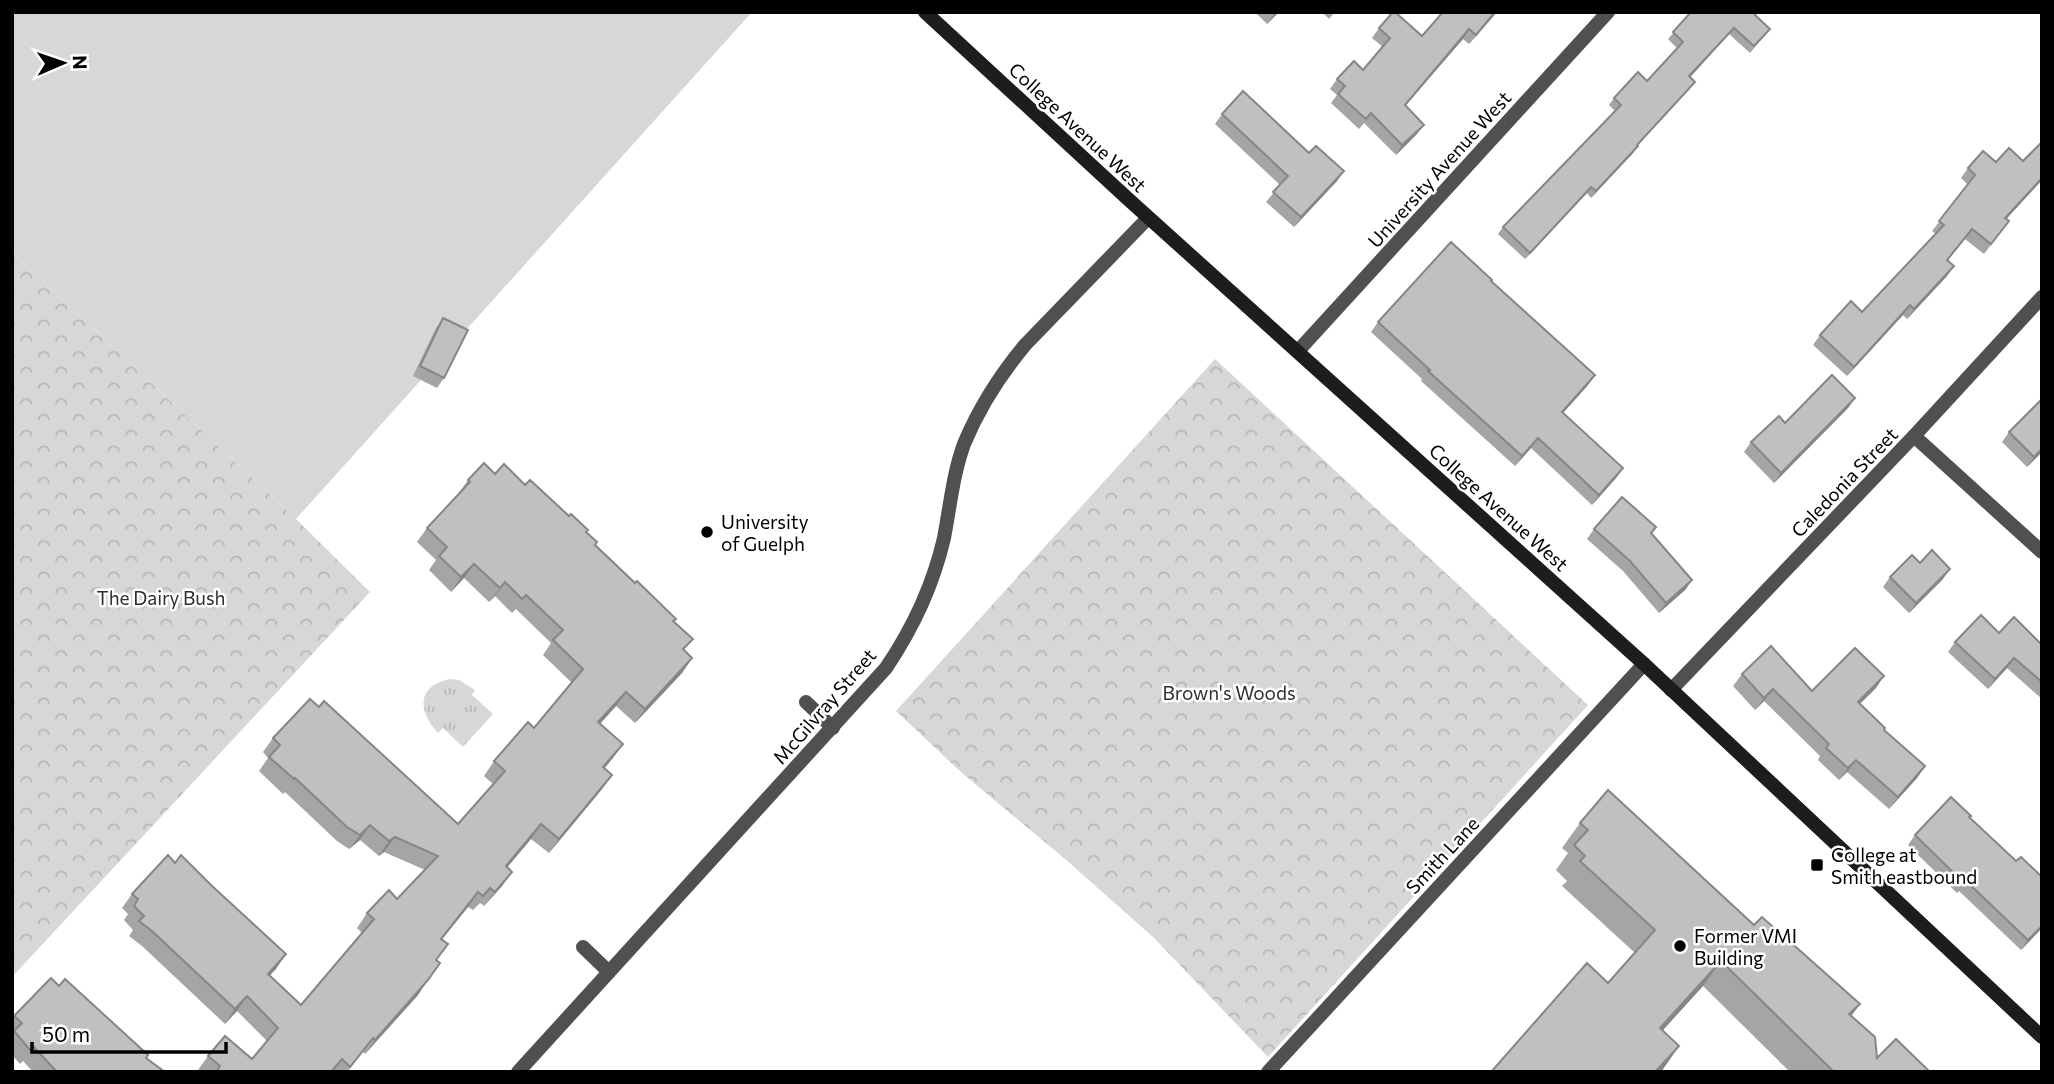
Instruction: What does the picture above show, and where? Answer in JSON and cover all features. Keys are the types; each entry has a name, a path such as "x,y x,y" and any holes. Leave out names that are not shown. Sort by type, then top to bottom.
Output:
{"main road":[{"name":"College Avenue West","path":"925,12 1148,218 1644,664 2042,1037"}],"street":[{"name":"University Avenue West","path":"1298,351 1608,12"},
{"name":"McGilvray Street","path":"518,1072 886,668 905,640 922,607 938,561 962,452 990,393 1009,364 1033,336 1148,218"},
{"name":"Caledonia Street","path":"1671,690 1914,436 2042,297"},
{"path":"1914,436 2042,552"},
{"name":"Smith Lane","path":"1268,1072 1644,664"},
{"path":"806,702 833,727"},
{"path":"583,947 609,972"}],"green space":[{"path":"12,12 752,12 296,519 12,252"},
{"name":"The Dairy Bush","path":"12,252 370,592 12,977"},
{"name":"Brown's Woods","path":"1215,359 1588,705 1268,1057 1153,937 962,773 896,711"},
{"path":"450,679 459,680 475,690 472,695 493,714 463,747 443,728 438,733 431,725 424,708 426,693 431,687"}],"building":[{"path":"1393,12 1422,36 1443,12 1495,12 1476,35 1469,29 1405,105 1424,125 1402,145 1371,113 1366,119 1338,94 1345,86 1337,79 1354,61 1363,70 1390,38 1379,28"},
{"path":"1691,12 1757,12 1755,15 1770,29 1754,46 1734,28 1689,76 1695,82 1638,146 1596,191 1591,187 1530,253 1503,227 1621,105 1614,98 1638,72 1647,81 1683,42 1673,32"},
{"path":"1243,91 1309,153 1316,146 1344,171 1301,217 1273,192 1288,176 1222,114"},
{"path":"2042,142 2042,178 2005,218 2009,221 1991,244 1972,229 1947,260 1954,266 1914,309 1910,305 1854,367 1820,335 1851,301 1862,312 1944,225 1939,221 1975,175 1968,168 1983,151 1996,162 2009,148 2023,161"},
{"path":"1451,242 1595,375 1562,412 1623,468 1599,495 1538,438 1522,456 1378,322"},
{"path":"443,318 468,330 444,378 420,366"},
{"path":"1832,375 1855,398 1781,473 1751,442 1779,416 1785,423"},
{"path":"2042,399 2042,449 2034,457 2009,432"},
{"path":"484,463 495,474 504,464 525,485 530,480 569,516 571,514 588,530 586,532 597,542 595,545 635,583 637,581 693,639 683,649 692,658 645,709 626,692 598,722 623,744 603,767 612,775 559,839 541,824 506,866 512,872 495,892 490,888 483,896 478,892 441,939 448,944 436,960 440,963 428,980 375,1040 373,1038 350,1067 342,1059 331,1072 216,1072 220,1066 208,1056 225,1036 252,1059 278,1028 247,996 235,1009 139,921 144,916 134,906 138,899 132,894 168,855 175,863 181,855 286,954 268,974 301,1005 374,919 367,913 389,890 397,899 438,856 395,837 389,841 370,825 360,835 347,827 269,757 280,745 273,738 310,699 319,707 324,701 458,824 505,771 494,761 528,722 534,728 583,669 553,640 563,630 526,595 522,599 505,582 500,588 474,564 461,577 439,556 447,547 427,528"},
{"path":"1622,497 1656,527 1651,533 1692,580 1666,603 1630,561 1594,529"},
{"path":"1932,550 1950,569 1916,603 1890,577 1912,555 1920,563"},
{"path":"1981,615 1999,633 2014,617 2042,645 2042,682 2014,658 1995,679 1955,642"},
{"path":"1771,646 1812,691 1855,648 1884,676 1858,702 1884,730 1925,766 1898,797 1856,760 1848,768 1826,748 1829,744 1773,689 1764,698 1742,674"},
{"name":"Former VMI Building","path":"1608,790 1754,925 1762,917 1860,1004 1849,1014 1875,1037 1877,1058 1896,1039 1930,1072 1834,1072 1721,961 1660,1028 1679,1046 1655,1072 1491,1072 1587,963 1608,983 1655,930 1580,861 1585,856 1574,845 1588,830 1580,823"},
{"path":"1951,797 2016,861 2021,857 2042,877 2042,926 2028,940 1915,835"},
{"path":"51,978 59,986 65,979 148,1055 146,1058 165,1072 57,1072 33,1046 30,1050 14,1031 22,1023 14,1016"}],"place":[{"name":"University of Guelph","path":"707,532"},
{"name":"College at Smith eastbound","path":"1817,865"},
{"name":"Former VMI Building","path":"1680,946"}]}
